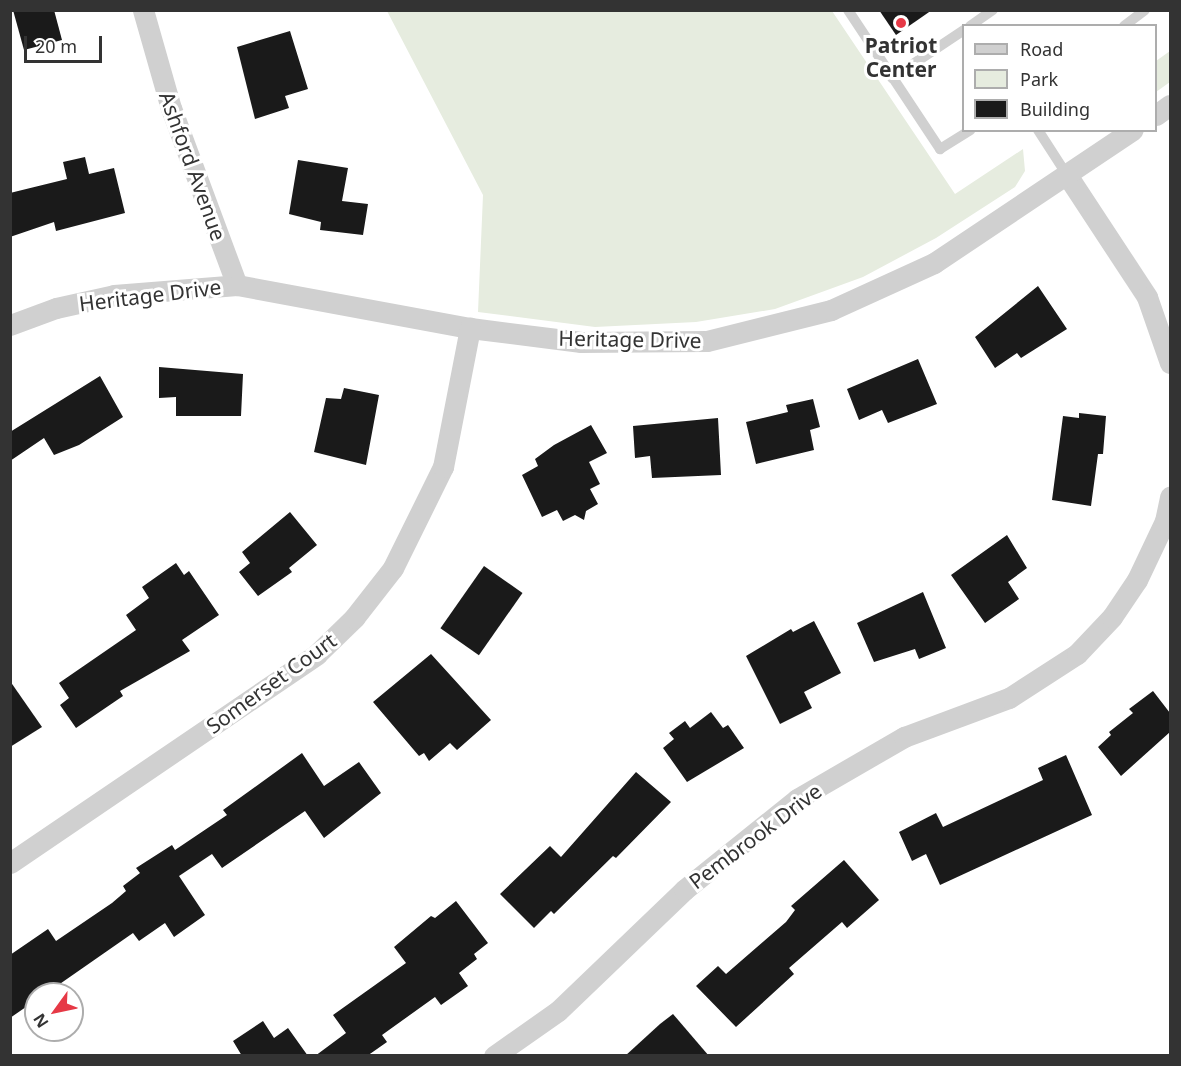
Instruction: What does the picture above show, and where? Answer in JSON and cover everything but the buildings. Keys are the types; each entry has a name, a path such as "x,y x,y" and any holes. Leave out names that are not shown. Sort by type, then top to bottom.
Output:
{"street":[{"name":"Ashford Avenue","path":"143,10 171,108 237,285"},
{"path":"1157,114 1170,105"},
{"name":"Heritage Drive","path":"10,325 56,308 114,295 237,285 471,328 581,342 707,341 831,310 934,263 1130,132"},
{"path":"1067,175 1147,297 1170,363"},
{"name":"Somerset Court","path":"10,863 317,654 354,618 393,568 443,467 471,328"},
{"name":"Pembrook Drive","path":"494,1056 558,1011 684,890 797,799 904,737 1009,698 1077,654 1112,617 1137,580 1165,521 1170,497"}],"lane":[{"path":"848,10 940,149 967,132"},
{"path":"973,24 993,10"},
{"path":"1127,24 1145,10"},
{"path":"892,78 962,31"},
{"path":"1039,132 1067,175"}],"green space":[{"path":"387,11 832,11 955,194 1023,149 1025,171 1015,187 936,238 863,277 775,309 696,322 595,327 478,312 483,195"},
{"path":"1170,51 1170,82 1157,91 1157,60"}],"place":[{"name":"Patriot Center","path":"901,23"}]}
